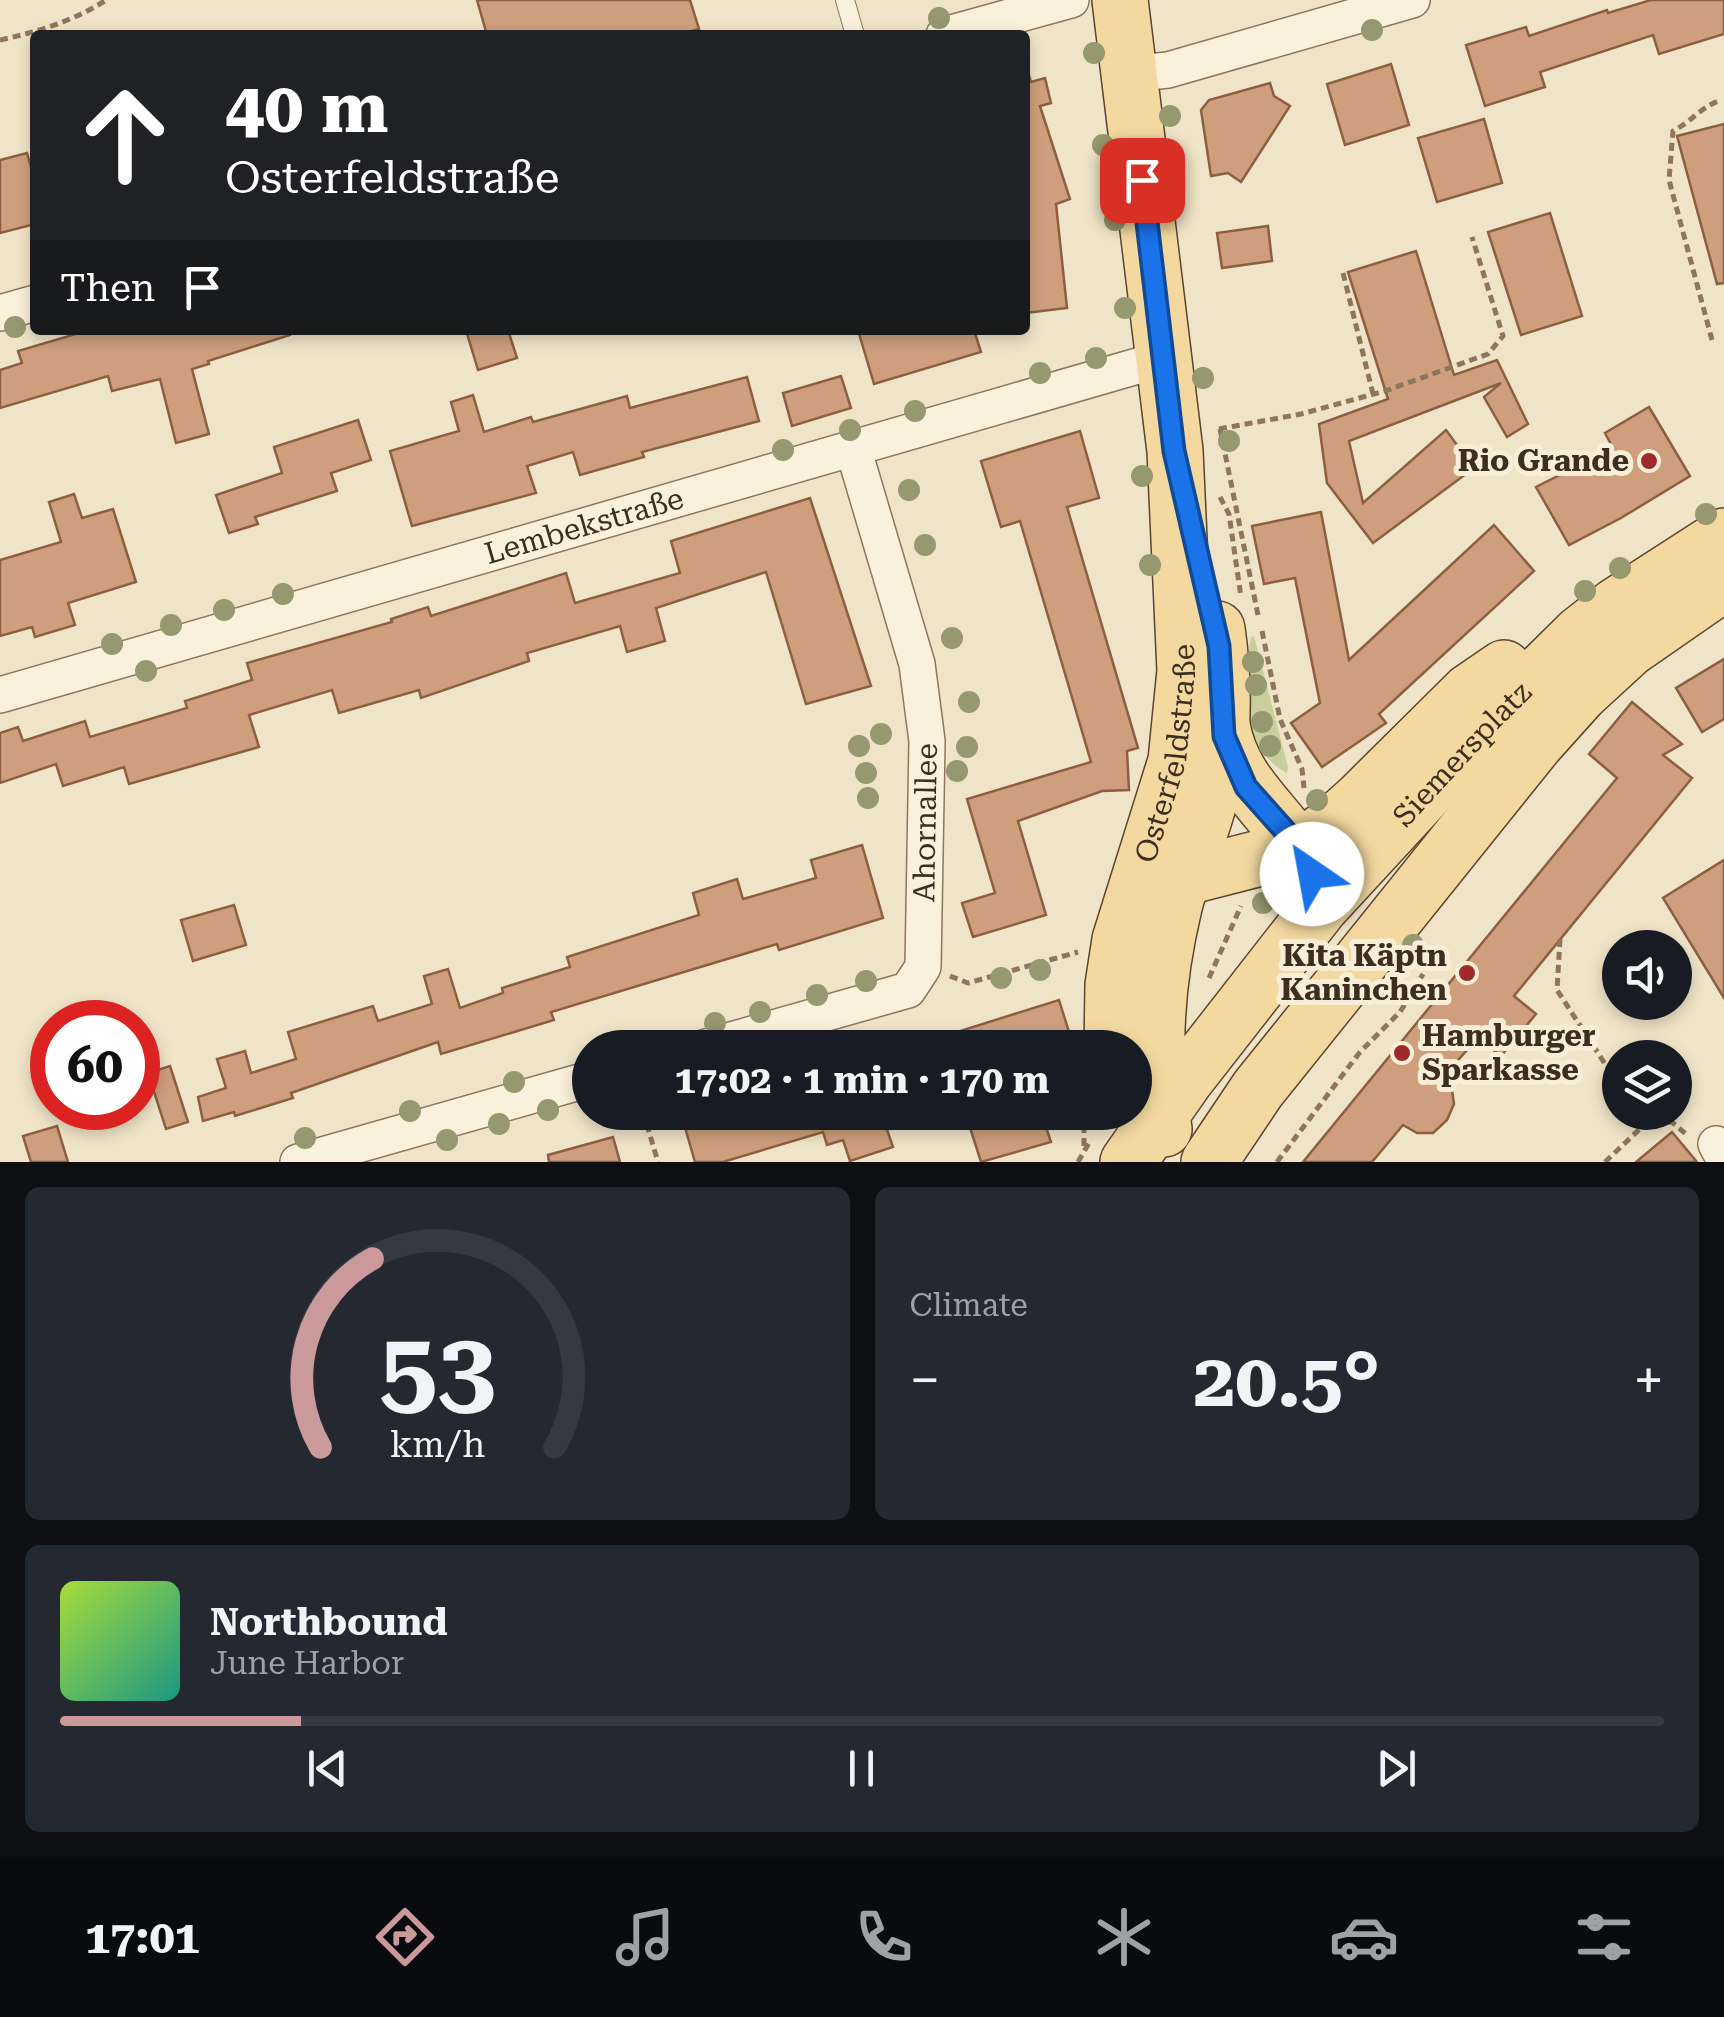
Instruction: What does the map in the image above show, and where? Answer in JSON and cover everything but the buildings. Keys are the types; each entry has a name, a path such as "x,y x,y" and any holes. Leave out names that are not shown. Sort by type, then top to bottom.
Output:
{"main road":[{"name":"Osterfeldstraße","path":"1120,0 1165,358 1189,439 1222,678 1222,723 1211,796 1174,908 1159,998 1158,1070 1126,1142"},
{"name":"Osterfeldstraße","path":"1112,1030 1113,985 1096,942 1169,789 1182,733 1189,439"},
{"path":"1096,942 1150,888 1301,824 1332,826 1470,692 1510,664 1580,634 1724,536"},
{"name":"Siemersplatz","path":"1209,1162 1258,1089 1330,997 1487,802 1580,694 1629,649 1724,583"},
{"name":"Siemersplatz","path":"1126,1142 1321,906 1492,721 1580,634"},
{"path":"1222,723 1230,755 1246,787 1301,824 1321,906 1330,997"}],"street":[{"path":"962,30 1071,0"},
{"path":"1129,74 1168,70 1412,0"},
{"path":"0,313 30,304"},
{"name":"Lembekstraße","path":"0,695 1165,358"},
{"name":"Ahornallee","path":"854,448 917,664 927,741 923,966"},
{"path":"767,1030 908,990 923,966"},
{"path":"298,1162 572,1084"}],"lane":[{"path":"845,0 854,30"}],"path":[{"path":"36,30 88,12 106,0"},
{"path":"0,40 30,32"},
{"path":"1712,340 1669,180 1673,131 1691,122 1705,106 1719,102"},
{"path":"1189,439 1373,394 1488,354 1503,336 1472,237"},
{"path":"1343,274 1373,394"},
{"path":"1189,439 1184,465 1222,498 1229,514 1243,608"},
{"path":"1189,439 1280,718 1302,770 1305,784 1301,824"},
{"path":"1208,980 1231,924"},
{"path":"1560,938 1557,990 1602,1060"},
{"path":"923,966 968,983 1096,942"},
{"path":"1278,1162 1360,1052 1400,1012 1423,974"},
{"path":"648,1130 658,1162"},
{"path":"1606,1162 1639,1130"},
{"path":"1681,1130 1698,1146 1720,1152"},
{"path":"1078,1162 1126,1142"},
{"path":"1087,1162 1126,1142"}],"green space":[{"path":"1254,636 1287,773 1272,763 1261,748 1248,712 1246,673"}],"place":[{"name":"Rio Grande","path":"1649,461"},
{"name":"Kita Käptn Kaninchen","path":"1467,973"},
{"name":"Hamburger Sparkasse","path":"1402,1053"}],"route":[{"path":"1142,180 1174,451 1219,646 1224,736 1246,787 1295,842 1312,874"}]}
